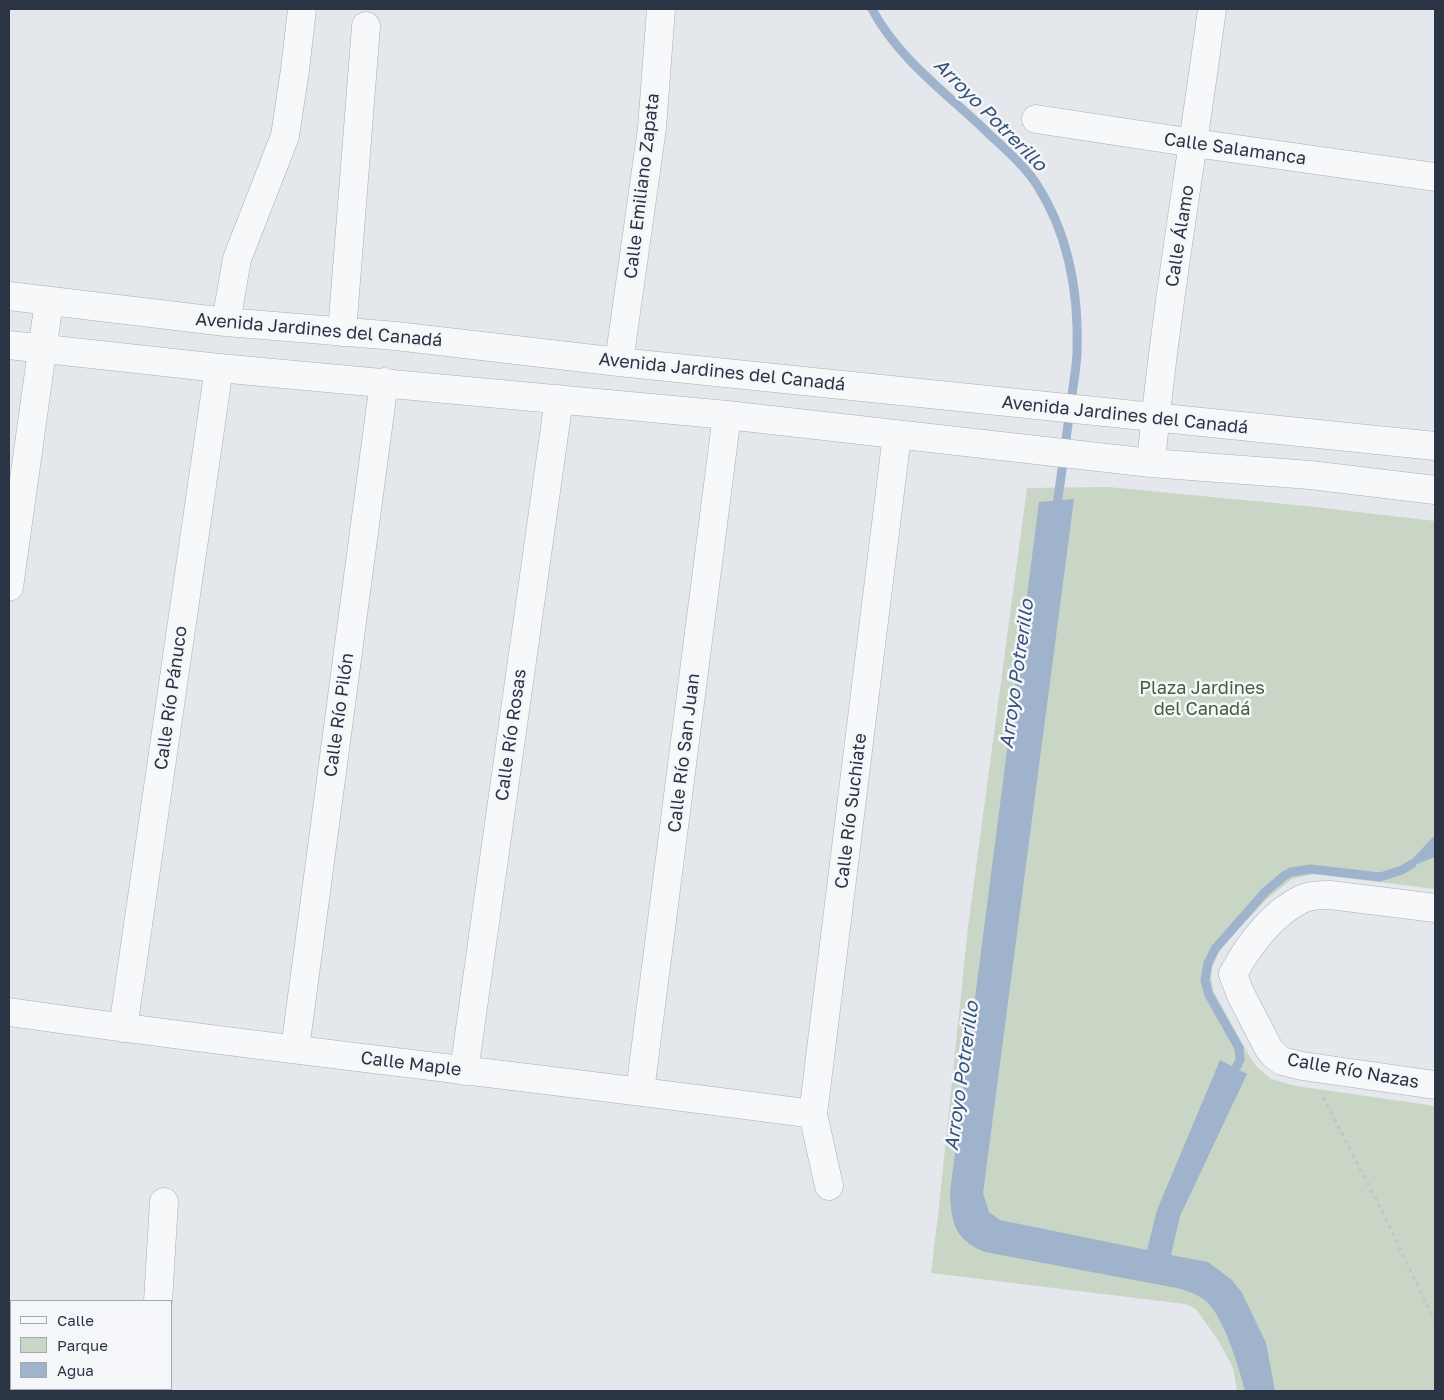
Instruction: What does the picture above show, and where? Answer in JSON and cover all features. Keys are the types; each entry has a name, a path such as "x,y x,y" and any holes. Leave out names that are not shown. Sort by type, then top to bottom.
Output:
{"street":[{"path":"226,322 236,259 285,136 302,9"},
{"name":"Calle Emiliano Zapata","path":"619,362 652,128 660,9"},
{"name":"Calle Álamo","path":"1151,463 1172,282 1194,143 1212,9"},
{"path":"342,332 366,26"},
{"name":"Calle Salamanca","path":"1036,119 1435,177"},
{"name":"Avenida Jardines del Canadá","path":"9,296 226,322 396,336 619,362 1435,446"},
{"path":"9,587 49,301"},
{"path":"9,345 219,368 384,382 726,416 1151,463 1310,475 1435,490"},
{"name":"Calle Río Pánuco","path":"123,1028 219,368"},
{"name":"Calle Río Pilón","path":"295,1049 384,382"},
{"name":"Calle Río Rosas","path":"464,1070 558,399"},
{"name":"Calle Río San Juan","path":"640,1091 726,416"},
{"name":"Calle Río Suchiate","path":"828,1186 813,1114 897,435"},
{"name":"Calle Río Nazas","path":"1435,908 1330,895 1313,896 1300,900 1268,925 1243,955 1233,974 1240,993 1269,1049 1282,1061 1322,1069 1435,1085"},
{"name":"Calle Maple","path":"9,1012 123,1028 813,1114"},
{"path":"158,1300 164,1202"}],"path":[{"path":"1319,1090 1385,1217 1435,1322"}],"green space":[{"name":"Plaza Jardines del Canadá","path":"1108,487 1306,506 1435,521 1435,889 1314,874 1292,879 1268,898 1222,946 1212,967 1211,976 1213,990 1250,1057 1256,1066 1271,1079 1296,1086 1435,1106 1435,1391 1237,1391 1233,1368 1218,1340 1196,1309 1185,1304 931,1273 968,927 1027,488"}],"water":[{"path":"1074,499 983,1193 989,1212 1000,1220 1147,1250 1157,1210 1220,1060 1247,1074 1180,1216 1171,1255 1208,1262 1232,1280 1242,1293 1266,1343 1275,1391 1245,1391 1225,1330 1213,1309 1199,1296 1177,1288 985,1252 967,1242 961,1236 952,1213 950,1192 1039,502"},
{"path":"1434,836 1435,857 1402,870"}],"waterway":[{"name":"Arroyo Potrerillo","path":"872,9 896,44 925,76 1008,151 1026,171 1037,185 1057,224 1070,266 1074,287 1077,353 1056,511"},
{"path":"1231,1078 1240,1060 1239,1048 1209,995 1205,980 1208,963 1215,949 1265,892 1291,872 1311,869 1380,877 1402,870 1412,864"}]}
